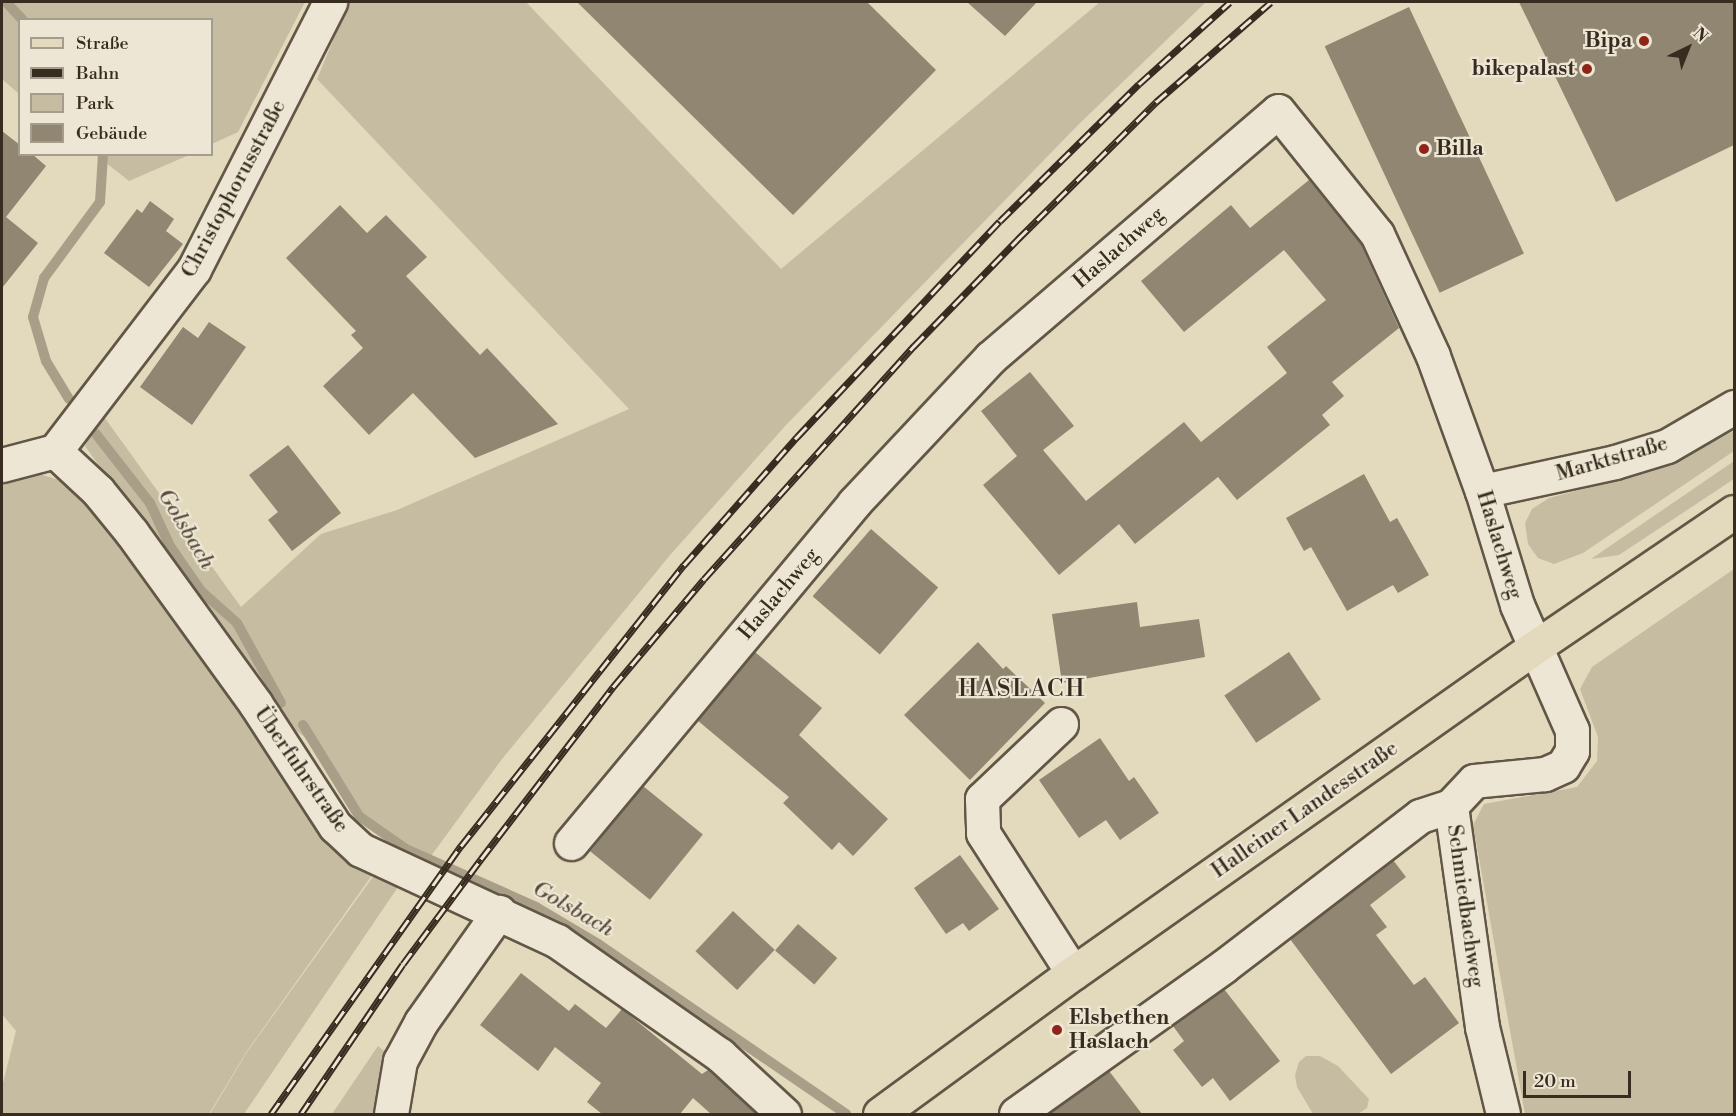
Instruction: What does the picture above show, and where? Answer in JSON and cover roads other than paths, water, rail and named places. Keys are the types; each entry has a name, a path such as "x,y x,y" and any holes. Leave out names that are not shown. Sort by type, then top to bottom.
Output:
{"main road":[{"name":"Halleiner Landesstraße","path":"882,1113 1073,973 1535,647 1734,512"}],"street":[{"name":"Christophorusstraße","path":"55,451 194,269 330,2"},
{"name":"Haslachweg","path":"571,843 854,503 990,358 1278,111 1377,234 1432,356 1482,491 1517,605 1535,647"},
{"name":"Marktstraße","path":"1482,491 1615,462 1667,446 1734,407"},
{"path":"2,465 55,451"},
{"name":"Überfuhrstraße","path":"55,451 98,491 132,533 255,703 335,826 361,850 500,912 557,941 720,1055 784,1114"},
{"name":"Schmiedbachweg","path":"1503,1114 1482,1027 1451,806 1474,781 1545,774 1563,766 1572,751 1572,730 1535,647"},
{"path":"1061,724 982,799 983,833 1073,973"},
{"path":"1016,1114 1224,966 1420,816 1451,806"},
{"path":"391,1114 400,1061 421,1022 500,912"}],"waterway":[{"name":"Golsbach","path":"6,2 21,18"},
{"name":"Golsbach","path":"69,399 46,361 33,317 44,278 100,202 103,156"},
{"name":"Golsbach","path":"96,434 150,503 170,546 201,591 237,623 281,703"},
{"name":"Golsbach","path":"303,725 359,816 406,849 536,907 598,944 846,1114"}],"railway":[{"path":"271,1114 461,846 684,565 797,437 1000,221 1139,84 1230,2"},
{"path":"301,1114 403,964 481,859 613,687 704,579 914,346 1017,240 1156,102 1271,2"}],"place":[{"name":"Bipa","path":"1644,41"},
{"name":"bikepalast","path":"1587,69"},
{"name":"Billa","path":"1424,149"},
{"name":"Elsbethen Haslach","path":"1057,1030"}],"district":[{"name":"HASLACH","path":"1022,690"}]}
